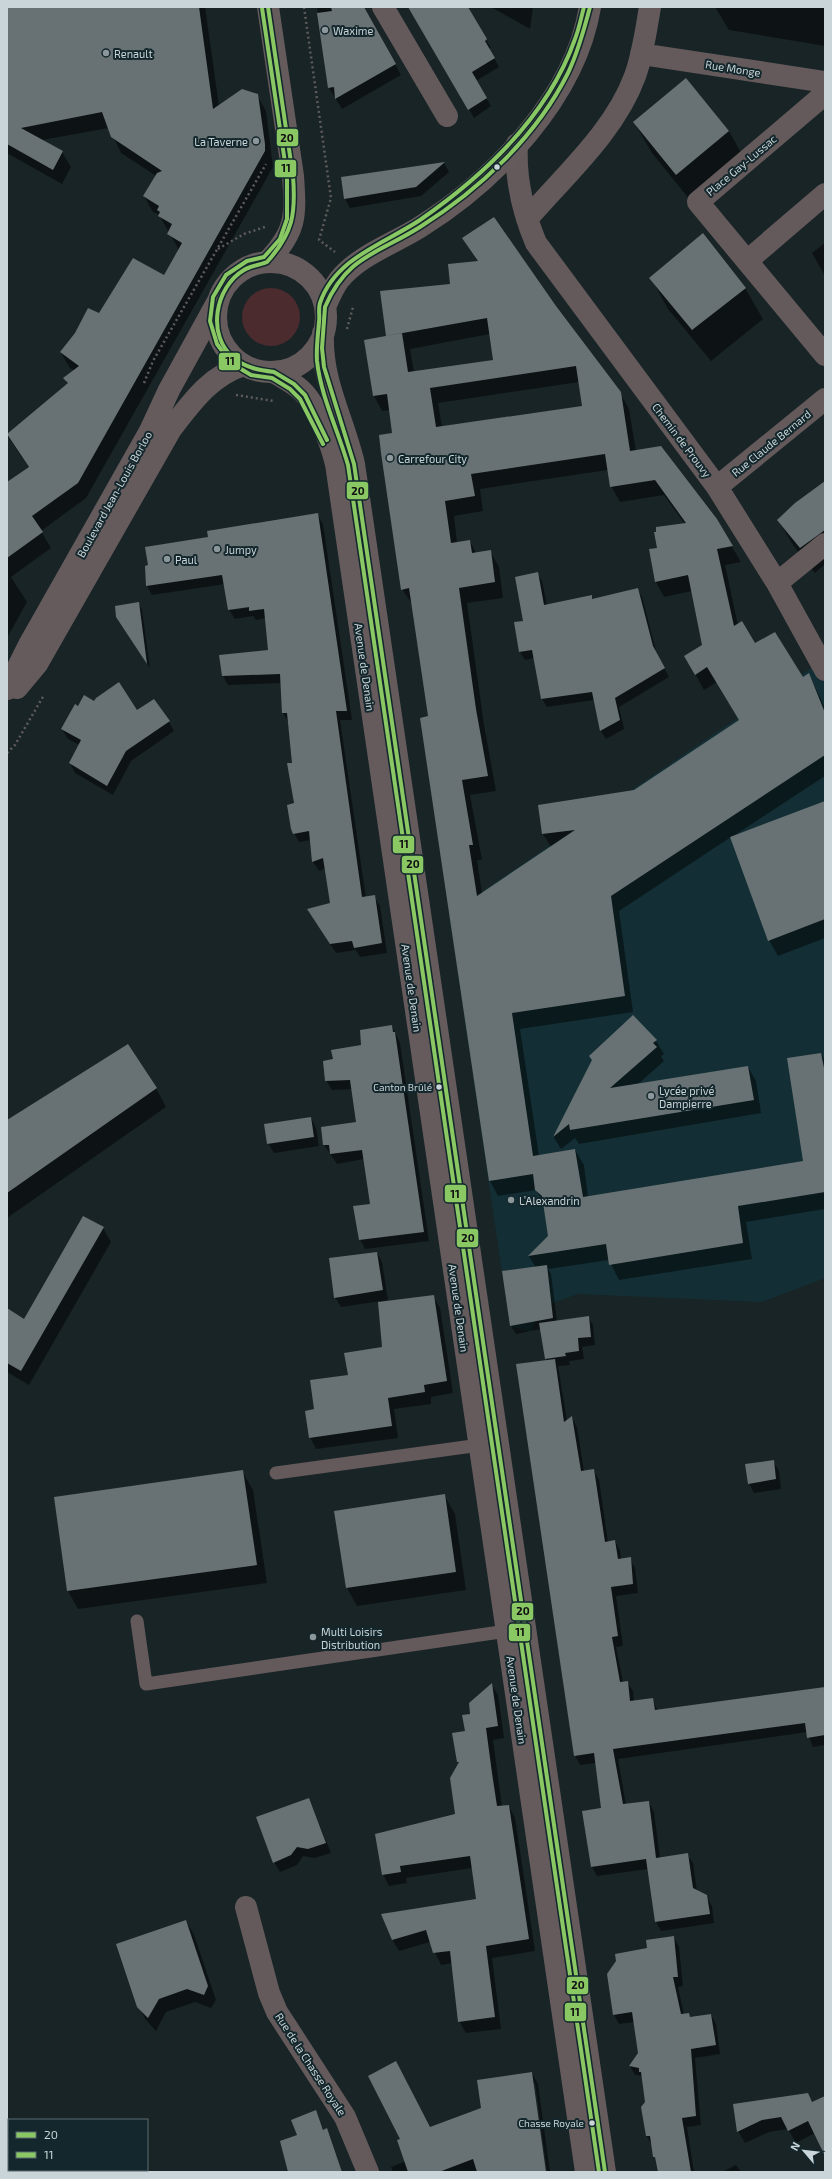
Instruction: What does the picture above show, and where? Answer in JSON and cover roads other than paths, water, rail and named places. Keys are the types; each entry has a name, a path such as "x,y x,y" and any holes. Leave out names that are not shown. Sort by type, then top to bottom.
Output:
{"main road":[{"path":"267,262 280,248 289,235 293,220 295,201 293,176 268,7"},
{"path":"325,307 335,286 350,268 419,228 453,204 488,174 517,144 547,106 570,68 584,34 590,7"},
{"path":"267,262 284,264 304,273 319,291 325,307 326,318 323,333 316,347 302,362 289,369 274,372 258,370 244,365 228,351 220,336 216,320 219,299 224,288 236,275 250,266 267,262"},
{"name":"Boulevard Jean-Louis Borloo","path":"7,689 29,644 150,431 172,386 219,299"},
{"name":"Avenue de Denain","path":"323,333 323,358 326,374 354,464 605,2172"},
{"name":"Boulevard Jean-Louis Borloo","path":"7,700 37,664 171,428 213,380 228,370 244,365"},
{"name":"Avenue de Denain","path":"274,372 294,384 305,394 332,450 336,464 586,2172"}],"street":[{"path":"384,7 447,116"},
{"path":"527,219 607,124 630,88 641,54 650,7"},
{"name":"Rue Monge","path":"641,54 825,82"},
{"name":"Place Gay-Lussac","path":"825,94 698,202 825,355"},
{"name":"Chemin de Prouvy","path":"517,144 517,169 527,219 536,243 717,487 777,583 825,670"},
{"path":"747,261 825,194"},
{"name":"Rue Claude Bernard","path":"717,487 825,399"},
{"path":"777,583 825,544"},
{"name":"Rue de la Chasse Royale","path":"246,1908 269,1993 277,2012 345,2117 368,2172"}],"lane":[{"path":"276,1473 480,1445"},
{"path":"137,1620 146,1684 507,1631"}],"place":[{"name":"Waxime","path":"325,30"},
{"name":"Renault","path":"106,53"},
{"name":"La Taverne","path":"256,141"},
{"name":"Carrefour City","path":"390,458"},
{"name":"Jumpy","path":"217,549"},
{"name":"Paul","path":"167,559"},
{"name":"Canton Brûlé","path":"439,1087"},
{"name":"Lycée privé Dampierre","path":"651,1096"},
{"name":"L’Alexandrin","path":"511,1200"},
{"name":"Multi Loisirs Distribution","path":"313,1637"},
{"name":"Chasse Royale","path":"592,2123"}]}
